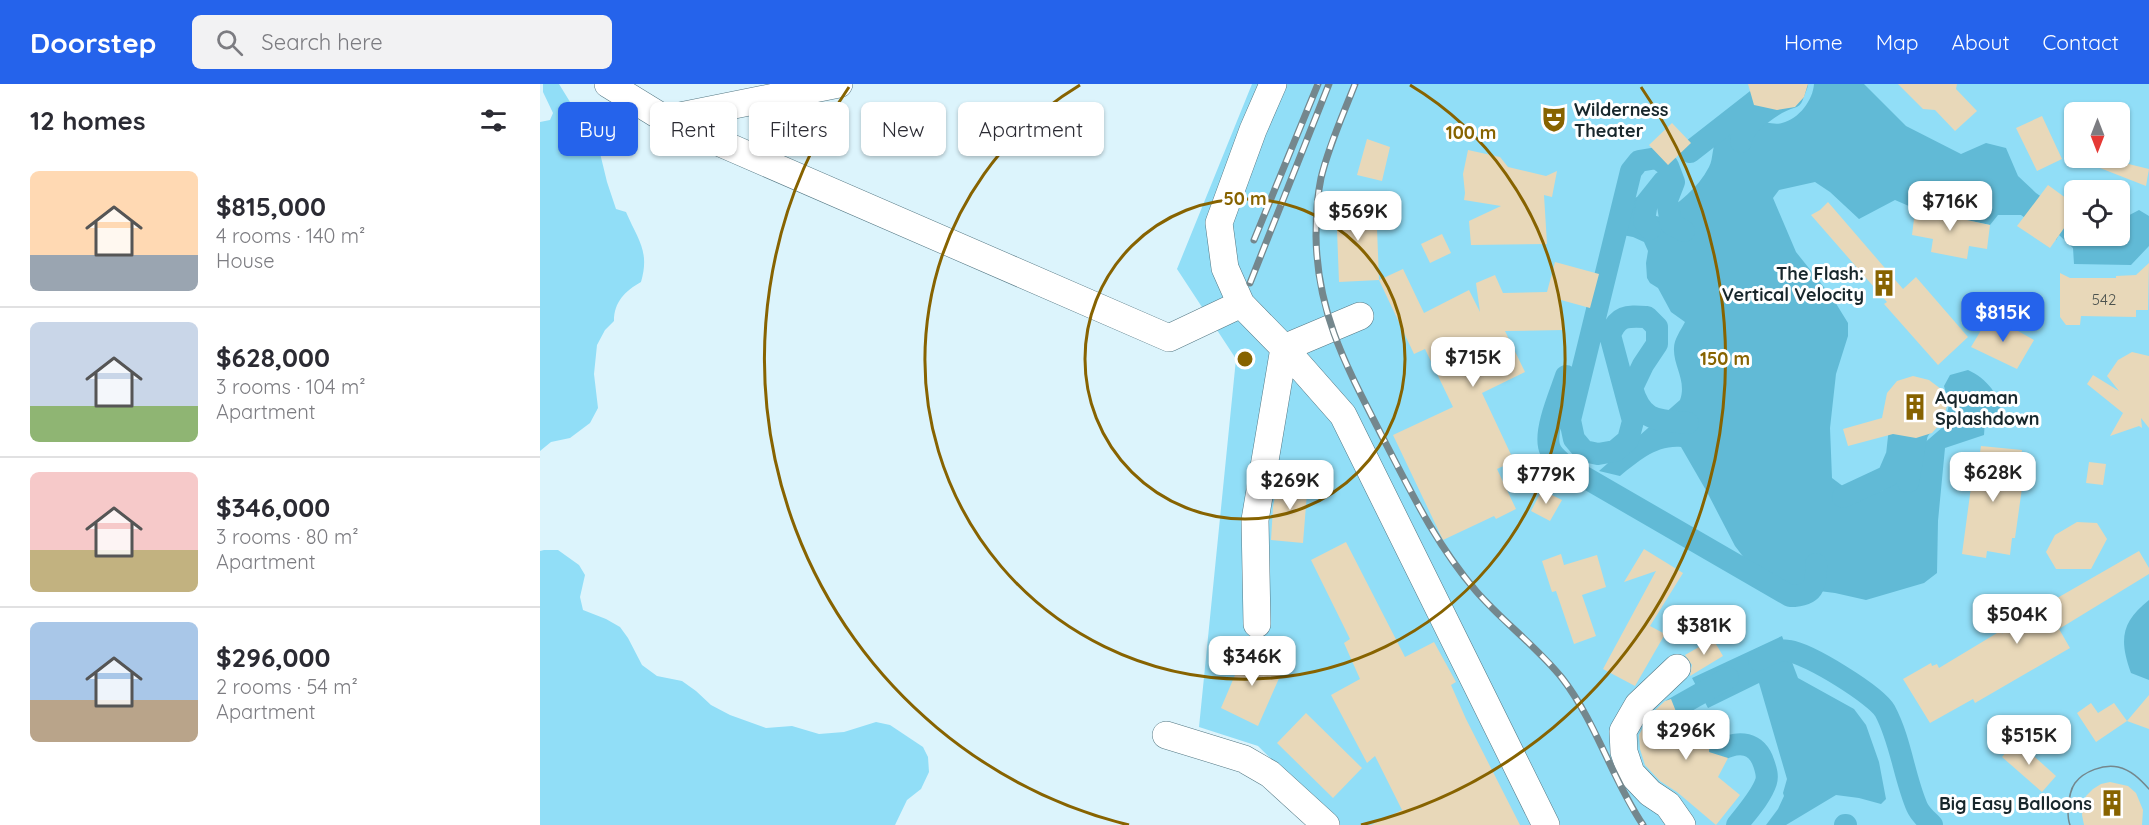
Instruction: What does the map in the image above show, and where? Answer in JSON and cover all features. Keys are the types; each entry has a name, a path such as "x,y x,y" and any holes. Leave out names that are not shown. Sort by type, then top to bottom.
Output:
{"lane":[{"path":"608,84 650,110"},
{"path":"737,104 838,84"},
{"path":"1273,84 1252,130 1219,223 1225,268 1241,304 1343,414 1546,825"},
{"path":"737,150 1169,338 1241,304"},
{"path":"1284,348 1360,316"},
{"path":"1257,624 1255,520 1284,348"},
{"path":"1677,668 1638,705 1623,731 1624,752 1631,773 1650,793 1668,805 1682,825"},
{"path":"1166,735 1244,759 1270,774 1326,825"}],"shaded area":[{"path":"543,84 559,84 570,102 558,102 558,156 601,156 616,209 626,212 641,246 644,262 641,282 630,289 618,303 614,321 605,330 597,345 594,374 598,408 590,423 570,438 551,442 540,451 540,122 550,120 553,113 543,92"},
{"path":"1252,84 2149,84 2149,825 1338,825 1258,746 1199,727 1236,359 1177,269"},
{"path":"1814,84 1864,84 1906,126 1961,154 1986,143 2006,148 2018,176 2036,193 2064,213 2064,240 2059,235 2056,240 2021,215 1998,215 1990,225 1962,219 1962,213 1929,207 1918,210 1895,200 1859,219 1830,192 1815,182 1779,190 1773,198 1796,252 1832,297 1848,323 1848,336 1836,374 1830,428 1832,478 1852,493 1882,491 1900,464 1944,426 1949,405 1944,386 1950,375 1968,370 1975,374 1988,384 2000,405 2001,422 1985,420 1984,435 1945,448 1938,521 1937,573 1924,583 1866,600 1835,593 1764,584 1735,546 1681,447 1656,451 1620,476 1599,471 1680,400 1682,393 1674,345 1685,322 1671,312 1658,288 1647,278 1648,251 1644,242 1633,237 1607,232 1615,209 1646,192 1649,214 1660,217 1699,182 1711,163 1716,140 1723,132 1761,107 1757,121 1776,124 1788,121 1804,108"},
{"path":"2139,210 2149,216 2149,246 2131,265 2074,264 2071,246 2130,246 2130,215"},
{"path":"558,550 579,565 585,575 580,597 583,610 620,627 642,665 657,676 682,681 711,705 730,715 766,728 792,726 819,734 844,732 876,722 890,725 923,747 928,757 929,772 921,789 907,800 895,825 540,825 540,551"},
{"path":"2149,600 2149,680 2131,673 2124,641 2128,624"},
{"path":"1782,636 1798,678 1854,709 1866,725 1879,762 1886,799 1881,804 1836,795 1786,825 1766,825 1784,796 1787,779 1759,683 1708,708 1692,678"}],"building":[{"path":"1748,84 1808,84 1804,97 1795,107 1777,110 1754,105"},
{"path":"1898,84 1957,84 1956,89 1977,111 1955,131 1935,110 1923,109"},
{"path":"2042,116 2062,159 2037,171 2016,128"},
{"path":"1672,123 1691,143 1668,165 1649,145"},
{"path":"1367,139 1390,147 1382,181 1357,175"},
{"path":"1468,150 1500,157 1508,167 1546,176 1557,171 1552,197 1544,195 1547,244 1471,245 1469,221 1501,206 1464,200 1463,174"},
{"path":"2130,164 2149,169 2146,186 2100,168 2130,168"},
{"path":"2048,185 2064,197 2064,228 2050,248 2017,226"},
{"path":"1376,202 1379,280 1339,282 1336,204"},
{"name":"The Flash: Vertical Velocity","path":"1828,202 1903,289 1916,277 1968,337 1938,365 1811,215"},
{"path":"1929,207 1963,213 1962,219 1990,225 1987,249 1969,246 1967,259 1931,252 1933,239 1912,235 1915,211 1927,214"},
{"path":"1442,234 1451,253 1430,263 1421,244"},
{"path":"1555,262 1599,274 1590,308 1561,300 1563,330 1505,331 1525,372 1482,393 1514,461 1497,469 1516,509 1496,519 1494,516 1443,540 1393,435 1453,407 1425,349 1414,354 1379,280 1403,269 1424,313 1469,290 1480,312 1476,283 1495,275 1503,293 1547,292"},
{"path":"2149,263 2148,310 2136,310 2136,317 2081,316 2080,325 2066,325 2060,317 2060,273 2070,278 2116,278 2116,276 2136,275"},
{"path":"1993,317 2034,340 2017,369 1971,347 1986,322 1989,324"},
{"path":"2132,352 2149,356 2149,428 2141,418 2142,428 2139,426 2110,436 2123,413 2087,384 2093,375 2119,391 2107,376 2118,360"},
{"name":"Aquaman Splashdown","path":"1913,376 1929,380 1941,389 1947,405 1943,421 1932,433 1916,438 1893,434 1848,446 1843,429 1882,418 1887,393 1897,381"},
{"path":"1981,446 2022,450 2017,488 2022,488 2015,538 2012,538 2010,555 1987,551 1986,558 1962,554 1974,465 1978,465"},
{"path":"2089,462 2106,464 2103,485 2086,483"},
{"path":"1278,479 1308,480 1303,543 1271,540"},
{"path":"1542,490 1562,500 1550,521 1531,511"},
{"path":"2077,522 2097,523 2107,539 2091,569 2056,569 2046,552 2055,535"},
{"path":"1346,542 1405,657 1434,642 1456,682 1451,685 1466,719 1520,825 1371,825 1402,810 1375,756 1367,763 1331,695 1360,679 1344,643 1350,639 1311,560"},
{"path":"1644,549 1683,573 1650,626 1665,634 1635,686 1603,669 1656,571 1624,582"},
{"path":"2139,551 2149,568 2149,574 2059,629 2070,648 1975,703 1973,699 1930,723 1903,679 1931,663 1932,666 1937,664 1939,668 2002,630 2002,634 2005,628"},
{"path":"1561,554 1564,565 1597,555 1606,587 1582,595 1596,636 1574,644 1556,591 1552,592 1542,561"},
{"path":"1713,639 1723,656 1690,676 1692,665 1685,655"},
{"path":"1246,649 1284,667 1258,726 1221,708"},
{"path":"2149,695 2149,729 2127,721"},
{"path":"1671,699 1677,714 1689,715 1703,725 1710,739 1709,752 1728,758 1718,777 1740,795 1716,825 1677,792 1660,781 1645,765 1639,735 1650,715 1665,701"},
{"path":"2091,703 2098,713 2114,703 2127,721 2096,742 2077,713"},
{"path":"1306,713 1362,768 1333,798 1277,743"},
{"path":"2016,740 2056,776 2042,792 2002,757"},
{"name":"Big Easy Balloons","path":"2110,782 2128,786 2136,793 2143,810 2142,825 2084,825 2082,815 2086,796 2101,784"}],"waterway":[{"path":"1690,152 1763,95 1763,84"},
{"path":"1741,142 1753,121 1777,103 1792,97 1797,84"},
{"path":"1684,231 1671,224 1667,200 1674,182 1668,166 1657,158 1639,161 1631,171 1570,420 1574,439 1584,451 1598,454 1615,451 1628,440 1633,421 1610,335 1616,324 1624,318 1647,317 1657,327 1657,344 1632,388 1636,399 1646,413 1652,417 1659,420 1688,423"},
{"path":"1650,229 1644,221 1647,202 1663,182"},
{"path":"1566,376 1554,411 1548,439 1552,453 1567,467 1790,596 1809,592 1816,578 1816,564"},
{"path":"1843,497 1888,476 1897,455 1900,428 1896,407"},
{"path":"1908,482 1917,433 1933,415"},
{"path":"1759,660 1781,651 1798,654 1841,676 1879,704 1885,711 1895,734 1917,807 1932,825"},
{"path":"1673,709 1728,678"},
{"path":"1720,750 1740,744 1752,747 1761,757 1767,775 1764,788 1737,825"}],"tram line":[{"path":"2070,825 2068,811 2072,789 2079,779 2095,769 2118,767 2127,770 2149,789"}],"railway":[{"path":"1254,240 1318,84"},
{"path":"1250,283 1329,84"},
{"path":"1355,84 1324,166 1317,207 1318,265 1322,292 1337,342 1371,415 1437,537 1476,591 1562,678 1585,713 1622,789 1643,825"}],"place":[{"name":"Wilderness Theater","path":"1554,119"},
{"name":"The Flash: Vertical Velocity","path":"1884,283"},
{"name":"Aquaman Splashdown","path":"1915,407"},
{"name":"Big Easy Balloons","path":"2112,803"}]}
